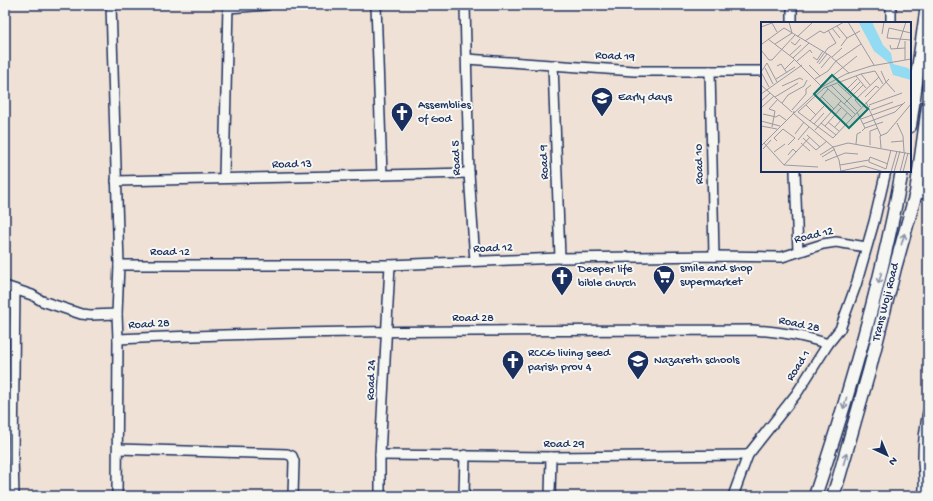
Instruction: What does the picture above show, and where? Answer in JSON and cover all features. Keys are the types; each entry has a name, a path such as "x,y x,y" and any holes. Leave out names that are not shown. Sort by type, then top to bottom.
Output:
{"main road":[{"path":"911,119 927,5"},
{"name":"Trans Woji Road","path":"833,496 870,368 895,268 922,193 928,106"},
{"name":"Trans Woji Road","path":"815,496 837,430 882,270 902,172"}],"street":[{"path":"111,5 119,265 116,314 118,339 117,496"},
{"path":"224,178 228,6 267,5"},
{"path":"376,5 382,175"},
{"name":"Road 5","path":"464,5 467,59 469,173 475,261"},
{"path":"792,5 792,22"},
{"path":"891,5 891,22"},
{"name":"Road 19","path":"467,59 634,71 761,71"},
{"name":"Road 9","path":"553,65 560,258"},
{"name":"Road 10","path":"710,72 714,256"},
{"path":"795,172 798,252"},
{"name":"Road 1","path":"733,496 748,455 796,393 828,344 840,329 856,285 874,222 886,172"},
{"name":"Road 13","path":"116,181 469,173"},
{"name":"Road 12","path":"119,265 390,264 560,258 714,256 782,257 836,242 866,247"},
{"name":"Road 24","path":"380,496 380,455 390,264"},
{"path":"5,286 81,314 116,314"},
{"path":"14,496 15,290"},
{"name":"Road 28","path":"118,339 206,335 386,332 754,330 803,336 828,344"},
{"path":"923,496 925,483 923,460 924,436 928,412"},
{"path":"118,449 287,454 292,456 294,461 294,496"},
{"name":"Road 29","path":"380,455 551,457 748,455"},
{"path":"464,496 465,455"},
{"path":"550,496 551,457"}],"place":[{"name":"Early days","path":"602,118"},
{"name":"Assemblies of God","path":"402,132"},
{"name":"Deeper life bible church","path":"562,296"},
{"name":"smile and shop supermarket","path":"664,296"},
{"name":"RCCG living seed parish prov 4","path":"513,380"},
{"name":"Nazareth schools","path":"638,380"}]}
